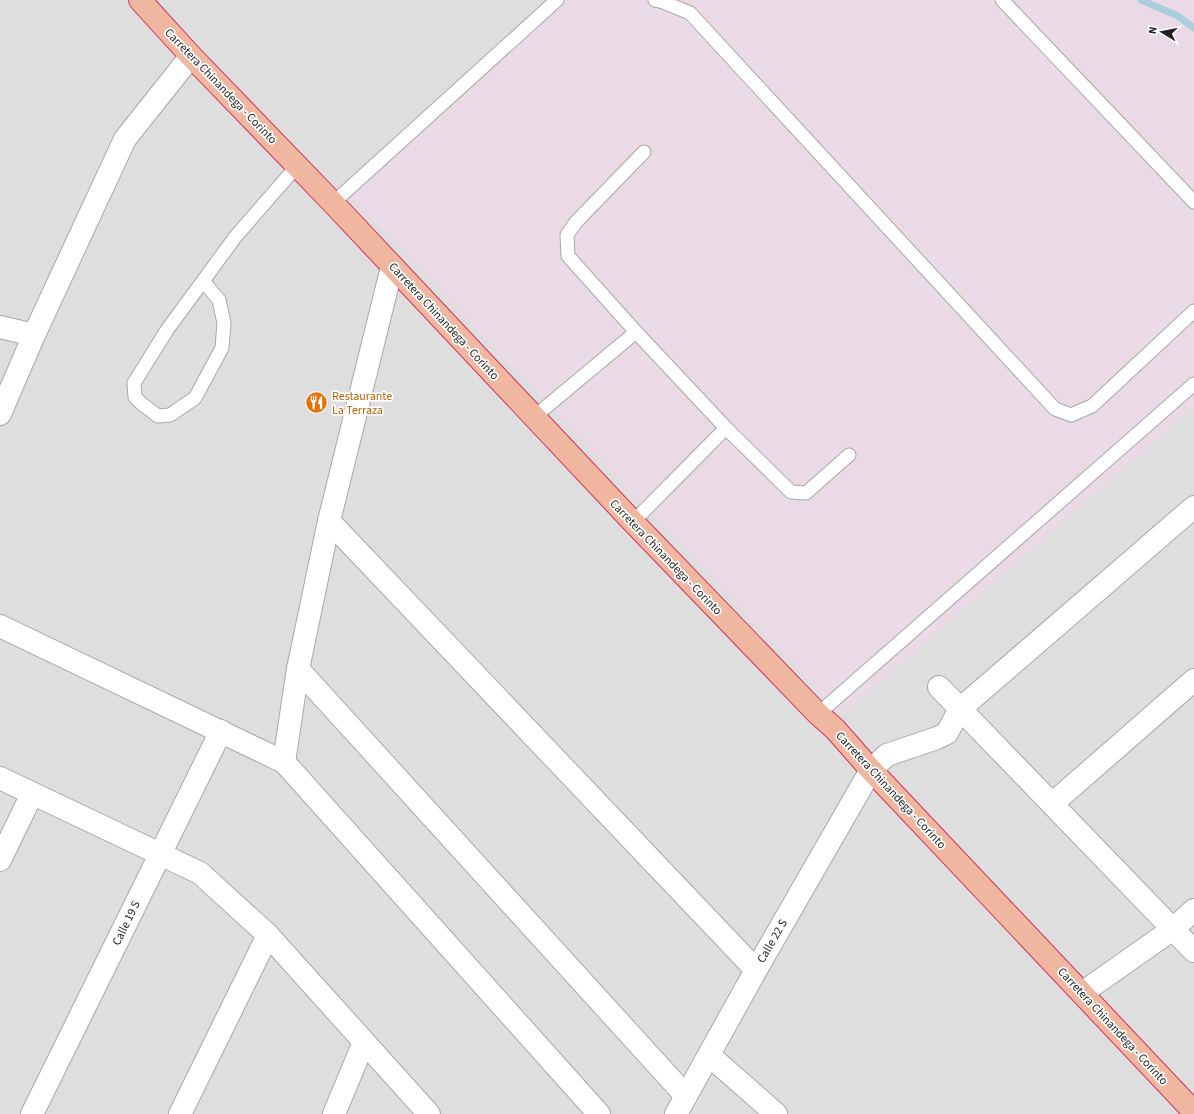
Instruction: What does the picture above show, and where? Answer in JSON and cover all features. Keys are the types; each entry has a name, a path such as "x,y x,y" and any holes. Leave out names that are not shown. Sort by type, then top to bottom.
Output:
{"highway":[{"name":"Carretera Chinandega - Corinto","path":"140,0 191,56 333,203 633,522 818,714 835,729 871,770 1194,1112"}],"street":[{"path":"0,414 34,335 125,139 191,56"},
{"path":"284,762 298,669 329,522 392,267"},
{"path":"0,327 34,335"},
{"path":"960,709 1194,507"},
{"path":"329,522 756,970"},
{"path":"0,626 284,762 599,1114"},
{"path":"298,669 681,1105"},
{"path":"1052,804 1194,680"},
{"path":"939,687 1194,951"},
{"name":"Calle 22 S","path":"681,1105 756,970 871,770 887,754 937,738 947,733 960,709"},
{"name":"Calle 19 S","path":"32,1114 221,731"},
{"path":"0,778 200,873 268,935 429,1114"},
{"path":"0,860 32,794"},
{"path":"1082,994 1173,929 1194,910"},
{"path":"180,1114 268,935"},
{"path":"334,1114 364,1042"},
{"path":"708,1055 776,1114"}],"lane":[{"path":"333,203 557,0"},
{"path":"1002,0 1194,202"},
{"path":"661,1 690,13 1055,409 1071,415 1092,406 1194,311"},
{"path":"644,152 576,222 566,235 568,256 636,332 726,428 791,492 806,493 849,455"},
{"path":"203,281 219,300 224,323 222,348 195,398 170,415 158,416 142,404 135,396 134,383 167,330 236,236 297,166"},
{"path":"534,417 636,332"},
{"path":"818,714 1194,384"},
{"path":"633,522 726,428"}],"shaded area":[{"path":"0,0 1194,0 1194,1114 0,1114"},
{"path":"552,0 1194,0 1194,407 842,716 346,191"}],"waterway":[{"path":"1141,0 1178,16 1194,28"}],"place":[{"name":"Restaurante La Terraza","path":"316,403"}]}
